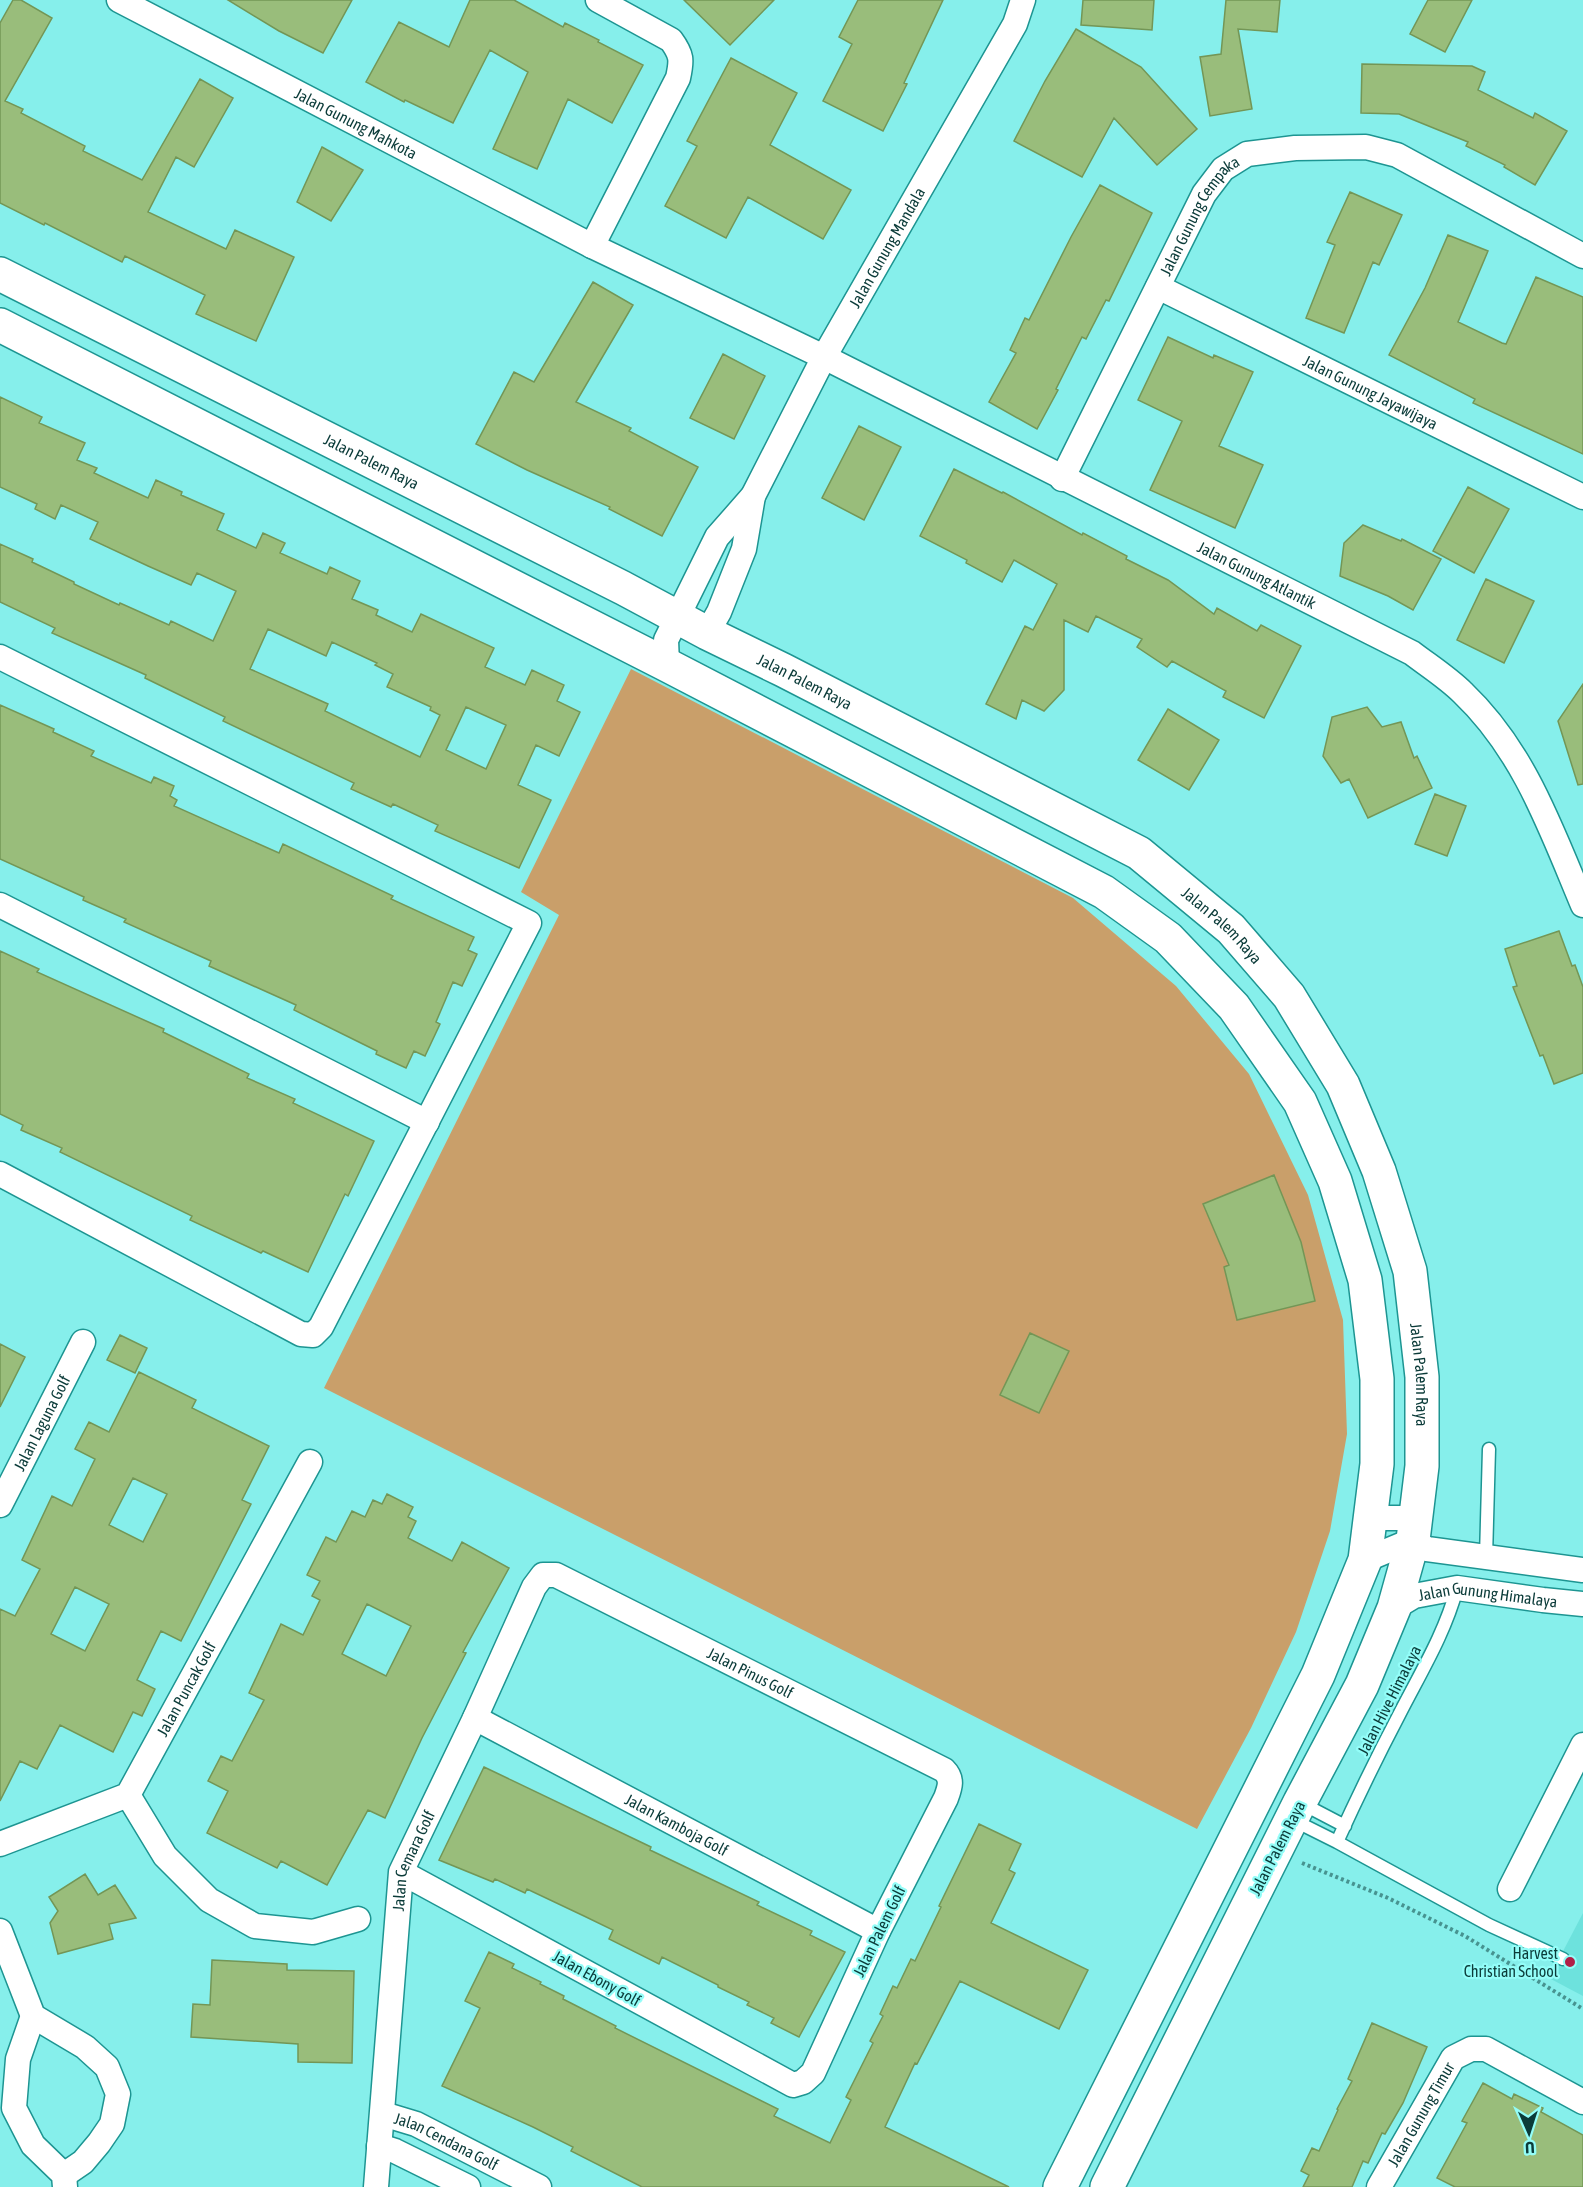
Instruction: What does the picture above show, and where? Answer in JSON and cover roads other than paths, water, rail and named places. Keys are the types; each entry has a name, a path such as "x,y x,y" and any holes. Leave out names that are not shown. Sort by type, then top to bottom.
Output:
{"street":[{"name":"Jalan Gunung Mahkota","path":"119,0 592,246 824,357"},
{"path":"592,246 678,78 681,62 679,51 670,40 598,0"},
{"name":"Jalan Gunung Mandala","path":"667,665 666,640 717,537 753,496 824,357 1015,24 1023,0"},
{"name":"Jalan Gunung Cempaka","path":"1062,479 1204,194 1223,169 1247,154 1295,148 1366,147 1397,155 1583,256"},
{"name":"Jalan Palem Raya","path":"0,274 623,588 1139,853 1231,929 1289,996 1343,1085 1379,1171 1410,1271 1422,1377 1422,1466 1414,1527 1394,1608 1362,1685 1275,1851 1107,2187"},
{"name":"Jalan Gunung Jayawijaya","path":"1158,286 1583,498"},
{"path":"0,325 603,632 1104,892 1168,938 1234,1007 1300,1102 1335,1181 1365,1280 1377,1379 1377,1464 1365,1560 1318,1675 1060,2187"},
{"name":"Jalan Gunung Atlantik","path":"824,357 1062,479 1412,653 1463,693 1504,741 1533,786 1583,905"},
{"name":"Jalan Gunung Mandala","path":"707,633 719,612 744,549 753,496"},
{"path":"603,632 621,627 628,620 629,602 623,588"},
{"path":"0,657 529,923 321,1327 313,1335 301,1334 0,1174"},
{"path":"0,905 427,1122"},
{"name":"Jalan Laguna Golf","path":"0,1505 83,1342"},
{"name":"Jalan Puncak Golf","path":"128,1795 310,1462"},
{"path":"1372,1508 1383,1518 1403,1518 1414,1527 1427,1549 1583,1570"},
{"path":"1365,1560 1414,1527"},
{"path":"1510,1594 1514,1561"},
{"name":"Jalan Cemara Golf","path":"376,2187 401,1872 475,1718 534,1587 543,1575 556,1575"},
{"name":"Jalan Pinus Golf","path":"556,1575 944,1770"},
{"name":"Jalan Gunung Himalaya","path":"1394,1608 1414,1596 1457,1588 1583,1604"},
{"name":"Jalan Kamboja Golf","path":"475,1718 878,1931"},
{"path":"1510,1889 1583,1745"},
{"name":"Jalan Palem Golf","path":"793,2085 803,2082 813,2073 878,1931 946,1798 951,1785 949,1775 944,1770"},
{"path":"0,1844 128,1795 165,1856 209,1900 255,1926 313,1932 358,1919"},
{"name":"Jalan Ebony Golf","path":"401,1872 793,2085"},
{"path":"0,1931 33,2016 92,2053 106,2067 118,2094 112,2124 99,2144 64,2181 7,2110 18,2059 33,2016"},
{"name":"Jalan Gunung Timur","path":"1381,2186 1452,2058 1471,2049 1486,2049 1583,2102"},
{"name":"Jalan Cendana Golf","path":"383,2114 416,2124 539,2187"},
{"name":"Jalan Cendana Golf","path":"379,2146 395,2151 468,2187"}],"lane":[{"path":"1486,1557 1489,1449"},
{"name":"Jalan Hive Himalaya","path":"1337,1842 1437,1641 1450,1612 1457,1588"},
{"path":"1296,1811 1345,1826"},
{"path":"1296,1811 1337,1842 1490,1925 1563,1959"}],"place":[{"name":"Harvest Christian School","path":"1570,1962"}]}
